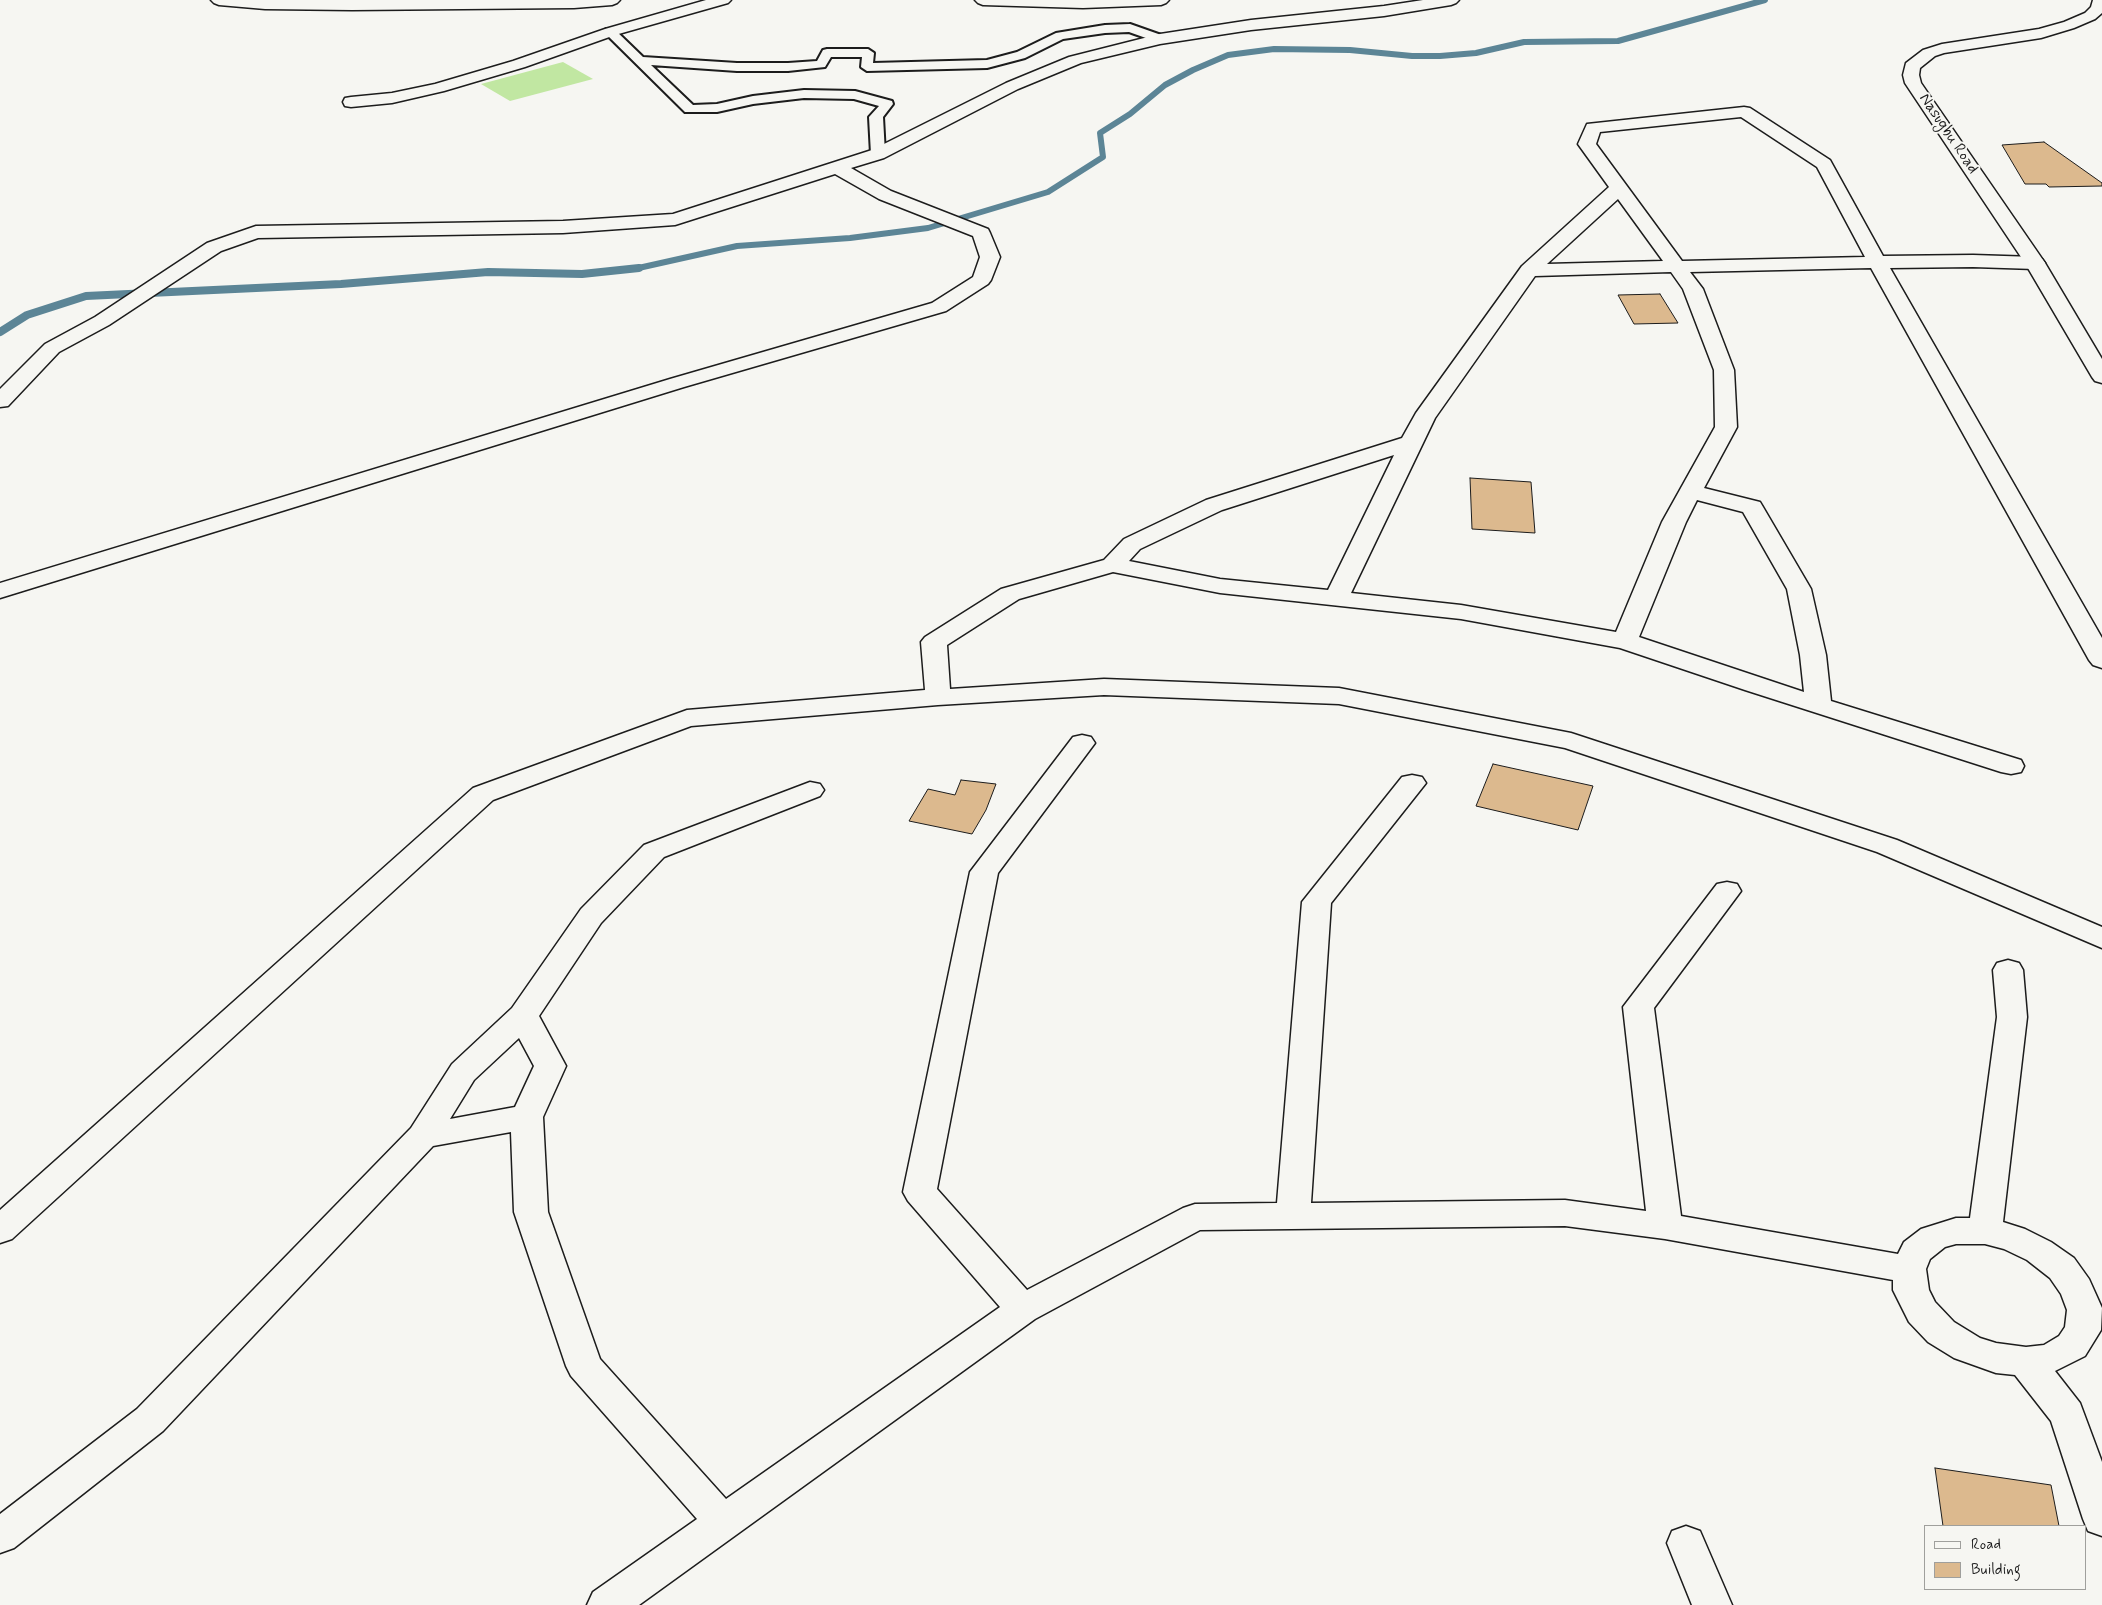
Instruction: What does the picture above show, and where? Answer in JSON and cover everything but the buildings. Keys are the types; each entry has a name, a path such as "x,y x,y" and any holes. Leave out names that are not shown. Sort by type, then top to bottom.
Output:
{"street":[{"path":"218,0 265,4 371,5 574,3 612,0"},
{"path":"351,102 392,98 438,88 519,64 610,32 722,0"},
{"path":"983,0 1092,3 1161,0"},
{"path":"0,401 52,348 102,321 214,247 256,232 563,227 675,219 878,154 1012,86 1075,60 1160,39 1250,25 1384,11 1451,0"},
{"name":"Nasugbu Road","path":"2101,0 2098,10 2090,16 2070,24 2018,38 1942,49 1929,53 1912,66 1911,75 1914,83 2035,263 2102,376"},
{"path":"1625,641 1674,522 1726,427 1724,370 1693,289 1588,144 1593,128 1744,112 1824,164 2102,660"},
{"path":"0,591 374,474 939,307 981,280 990,257 981,233 885,195 836,167"},
{"path":"1336,599 1424,418 1529,270 1620,187"},
{"path":"1529,270 1878,262 2035,263"},
{"path":"1112,565 1132,544 1214,504 1411,442"},
{"path":"1690,492 1752,507 1799,589 1813,655 1818,705"},
{"path":"938,696 934,642 1010,594 1112,565 1220,586 1461,612 1625,641 2011,766"},
{"path":"0,1230 483,794 687,718 938,696 1104,687 1339,696 1571,740 1886,846 2102,938"},
{"path":"1023,1309 920,1192 984,872 1082,743"},
{"path":"1293,1216 1317,902 1412,783"},
{"path":"0,1536 150,1420 423,1136 463,1072 523,1016 591,916 654,851 810,790"},
{"path":"1665,1226 1638,1007 1727,891"},
{"path":"1984,1231 2012,1017 2008,970"},
{"path":"523,1016 550,1066 527,1117 531,1212 584,1366 723,1522"},
{"path":"423,1136 527,1117"},
{"path":"607,1605 1023,1309 1195,1216 1565,1213 1665,1226 1909,1269"},
{"path":"1956,1231 1984,1231 2013,1238 2039,1251 2062,1268 2077,1289 2085,1310 2083,1330 2072,1346 2051,1358 2026,1362 1996,1358 1974,1350 1941,1332 1922,1312 1911,1290 1909,1269 1916,1251 1933,1238 1956,1231"},
{"path":"2026,1362 2067,1414 2102,1518"},
{"path":"1686,1544 1712,1605"}],"lane":[{"path":"639,60 737,67 788,67 821,64 827,53 868,53 867,67 987,64 1021,56 1060,36 1105,29 1130,28 1160,39"},
{"path":"610,32 690,109 717,108 753,100 804,94 855,95 887,104 876,118 878,154"}],"green space":[{"path":"563,62 593,79 510,101 481,84"}],"waterway":[{"path":"638,268 737,246 850,238 928,228 1048,192 1103,157 1100,133 1130,114 1165,85 1193,70 1228,55 1274,49 1350,50 1412,56 1440,56 1476,53 1524,42 1618,41 1765,0"},
{"path":"0,332 27,315 86,296 341,284 488,272 582,274 638,268"},
{"path":"634,269 638,268"}]}
